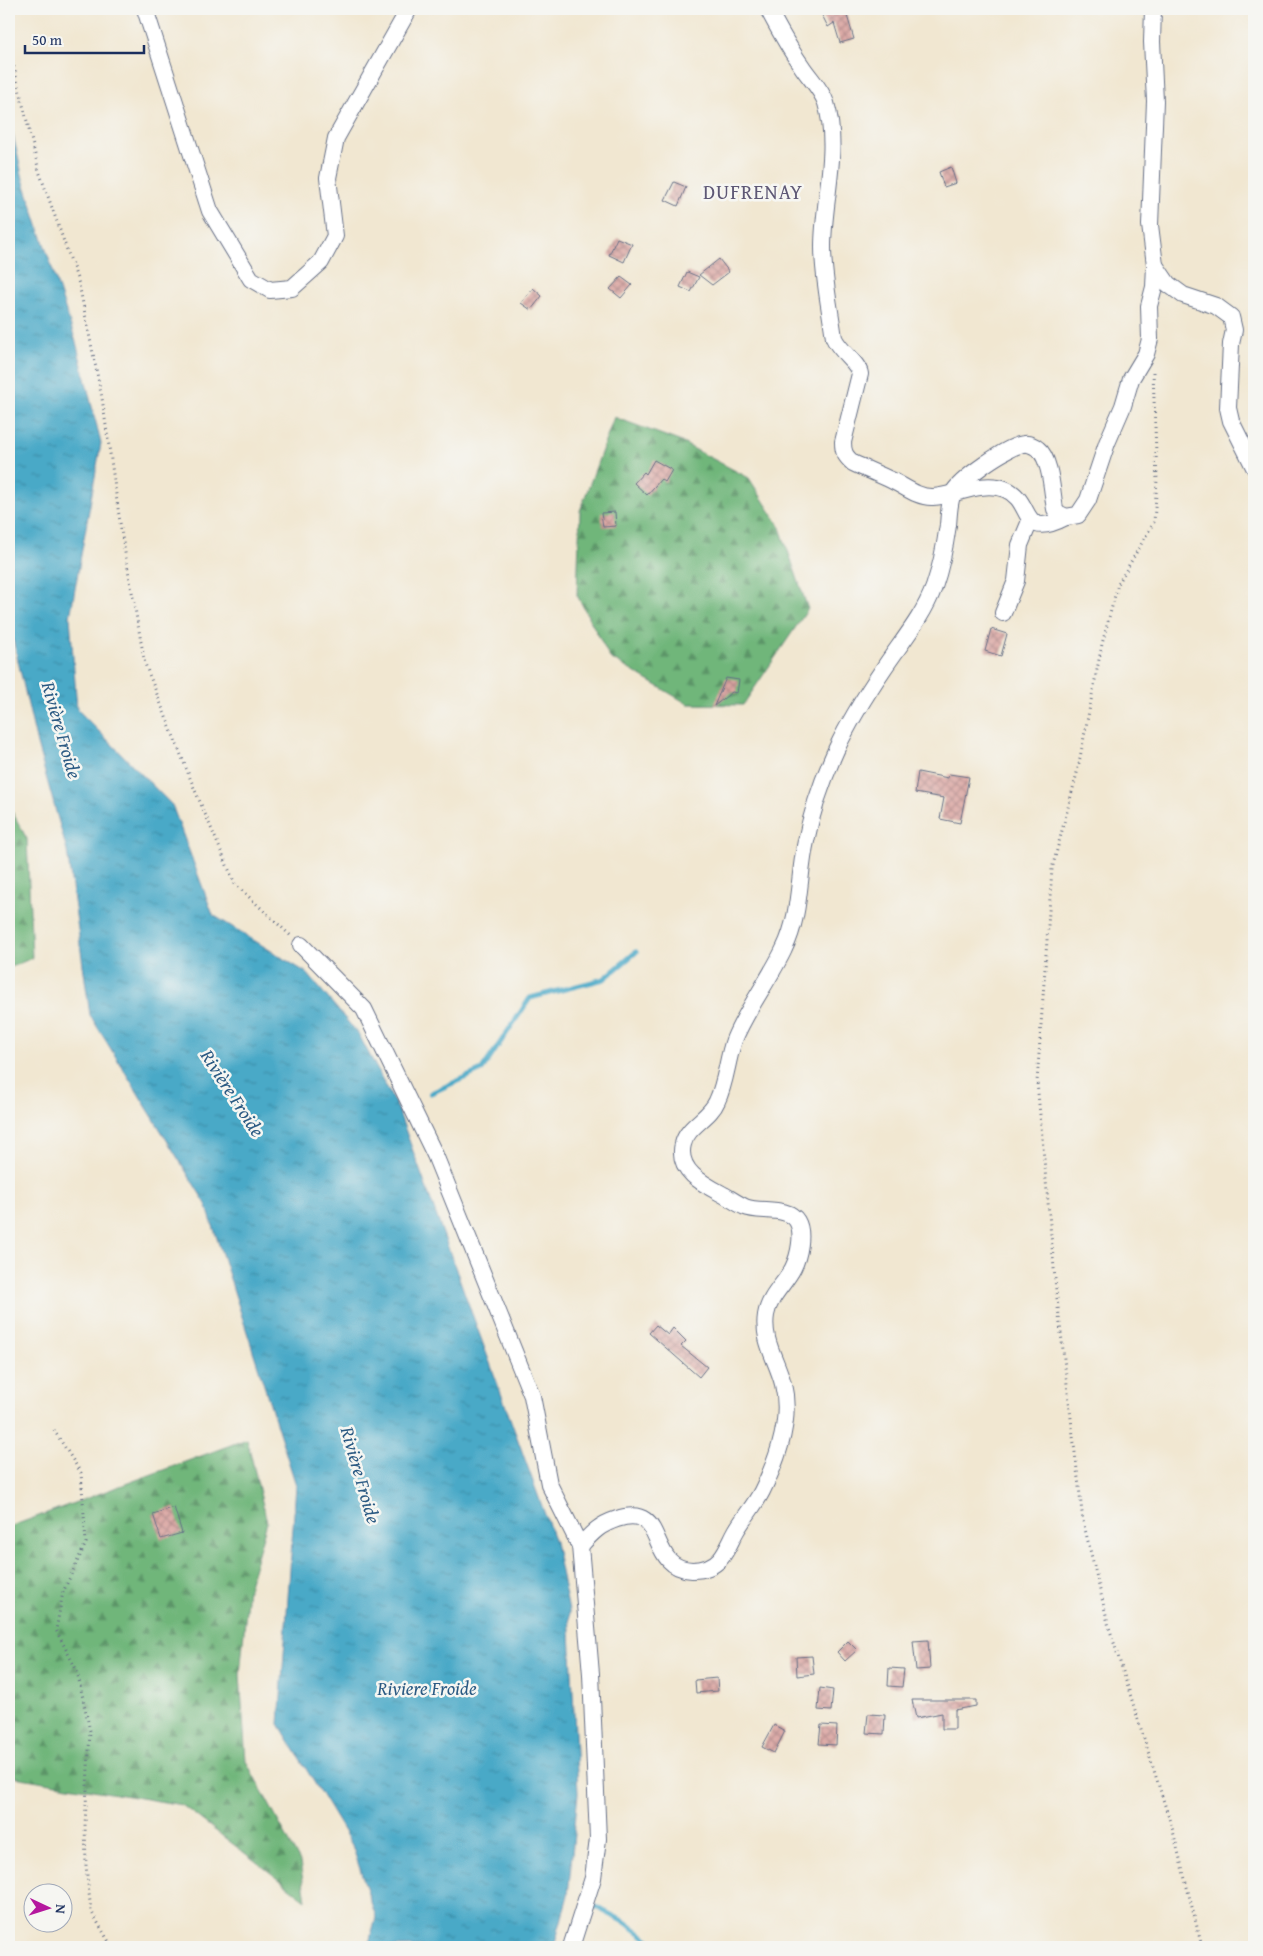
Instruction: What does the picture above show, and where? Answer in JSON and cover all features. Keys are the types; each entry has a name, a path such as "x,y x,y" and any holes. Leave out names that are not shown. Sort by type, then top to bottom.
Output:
{"street":[{"path":"145,9 210,210 251,279 270,290 292,288 321,262 335,236 328,178 336,138 409,9"},
{"path":"768,9 780,33 818,87 825,101 831,122 832,146 824,214 823,249 826,280 834,338 838,347 855,364 860,374 843,442 843,450 846,457 853,463 915,493 932,497 986,487 1004,489 1017,499 1030,521 1040,526 1054,524 1066,517 1078,514 1088,500 1107,443 1123,406 1131,379 1146,354 1150,339 1149,306 1154,287 1155,265 1150,225 1155,119 1152,42 1153,9"},
{"path":"1155,265 1168,284 1183,295 1216,306 1232,317 1234,323 1228,408 1231,421 1254,467"},
{"path":"580,1546 597,1527 630,1515 643,1517 651,1525 661,1550 671,1563 679,1568 700,1570 717,1562 722,1556 735,1532 762,1491 780,1448 785,1428 786,1400 784,1384 765,1334 766,1313 778,1288 794,1268 799,1250 800,1233 797,1221 790,1214 747,1208 703,1184 686,1167 682,1156 683,1143 688,1133 716,1106 735,1037 790,938 798,905 805,844 813,809 838,748 884,668 909,634 931,596 940,572 954,492 967,476 994,459 1024,444 1036,446 1045,458 1055,509 1066,517"},
{"path":"1003,613 1016,581 1020,545 1030,521"},
{"path":"301,945 364,1009 435,1155 532,1396 549,1484 580,1546 591,1674 598,1839 593,1878 571,1947"}],"path":[{"path":"9,47 38,171 79,284 102,398 122,536 145,664 194,788 235,884 301,945"},
{"path":"1153,368 1157,480 1154,522 1118,584 1102,644 1077,773 1052,868 1037,1082 1056,1290 1084,1521 1109,1627 1173,1831 1202,1947"},
{"path":"54,1430 81,1473 86,1543 62,1592 56,1630 77,1671 90,1731 85,1824 86,1866 91,1911 112,1947"}],"green space":[{"path":"614,417 679,441 749,478 779,525 808,609 743,705 688,704 610,658 577,595 580,511"},
{"path":"9,806 27,839 32,958 9,968"},
{"path":"247,1439 267,1522 248,1588 240,1675 246,1761 300,1862 306,1900 182,1805 9,1776 9,1527"}],"water":[{"name":"Riviere Froide","path":"9,117 23,179 76,342 101,443 70,617 77,709 172,805 213,915 307,973 359,1035 397,1107 555,1542 569,1611 578,1793 568,1895 554,1947 368,1947 376,1917 352,1845 279,1724 296,1485 206,1204 90,1015 67,851 37,744 10,626"}],"building":[{"path":"819,9 845,9 854,39 840,43 834,23 828,27"},
{"path":"951,167 956,183 944,187 939,172"},
{"path":"674,182 686,187 678,206 665,200"},
{"path":"617,238 632,244 624,262 609,255"},
{"path":"719,259 729,272 712,285 699,275"},
{"path":"687,272 699,277 691,292 680,287"},
{"path":"621,277 632,285 621,298 610,289"},
{"path":"533,288 542,296 531,310 521,303"},
{"path":"654,460 672,470 665,482 661,479 647,495 634,483 644,472 646,474"},
{"path":"615,512 616,526 603,527 601,513"},
{"path":"991,629 1007,634 1001,656 985,651"},
{"path":"726,678 739,680 737,693 732,692 714,706"},
{"path":"918,772 948,778 949,774 969,777 960,823 940,819 944,798 915,793"},
{"path":"656,1325 668,1335 673,1328 686,1341 681,1346 707,1367 699,1377 649,1333"},
{"path":"174,1507 182,1533 161,1539 153,1514"},
{"path":"928,1640 930,1669 916,1670 913,1641"},
{"path":"848,1641 857,1650 845,1661 837,1652"},
{"path":"812,1656 814,1674 797,1676 796,1657"},
{"path":"889,1668 904,1669 902,1687 888,1686"},
{"path":"717,1678 718,1691 696,1693 695,1680"},
{"path":"820,1688 833,1690 831,1711 818,1710"},
{"path":"912,1700 976,1700 976,1706 955,1710 955,1729 942,1729 942,1713 916,1718"},
{"path":"868,1714 885,1715 884,1734 866,1733"},
{"path":"774,1725 785,1731 774,1753 762,1747"},
{"path":"821,1725 837,1726 836,1745 819,1744"}],"waterway":[{"path":"431,1093 482,1070 530,998 604,979 636,952"},
{"path":"592,1905 625,1922 659,1947"}],"district":[{"name":"DUFRENAY","path":"753,191"}],"water label":[{"name":"Rivière Froide","path":"62,730"},
{"name":"Rivière Froide","path":"233,1093"},
{"name":"Rivière Froide","path":"361,1475"}]}
